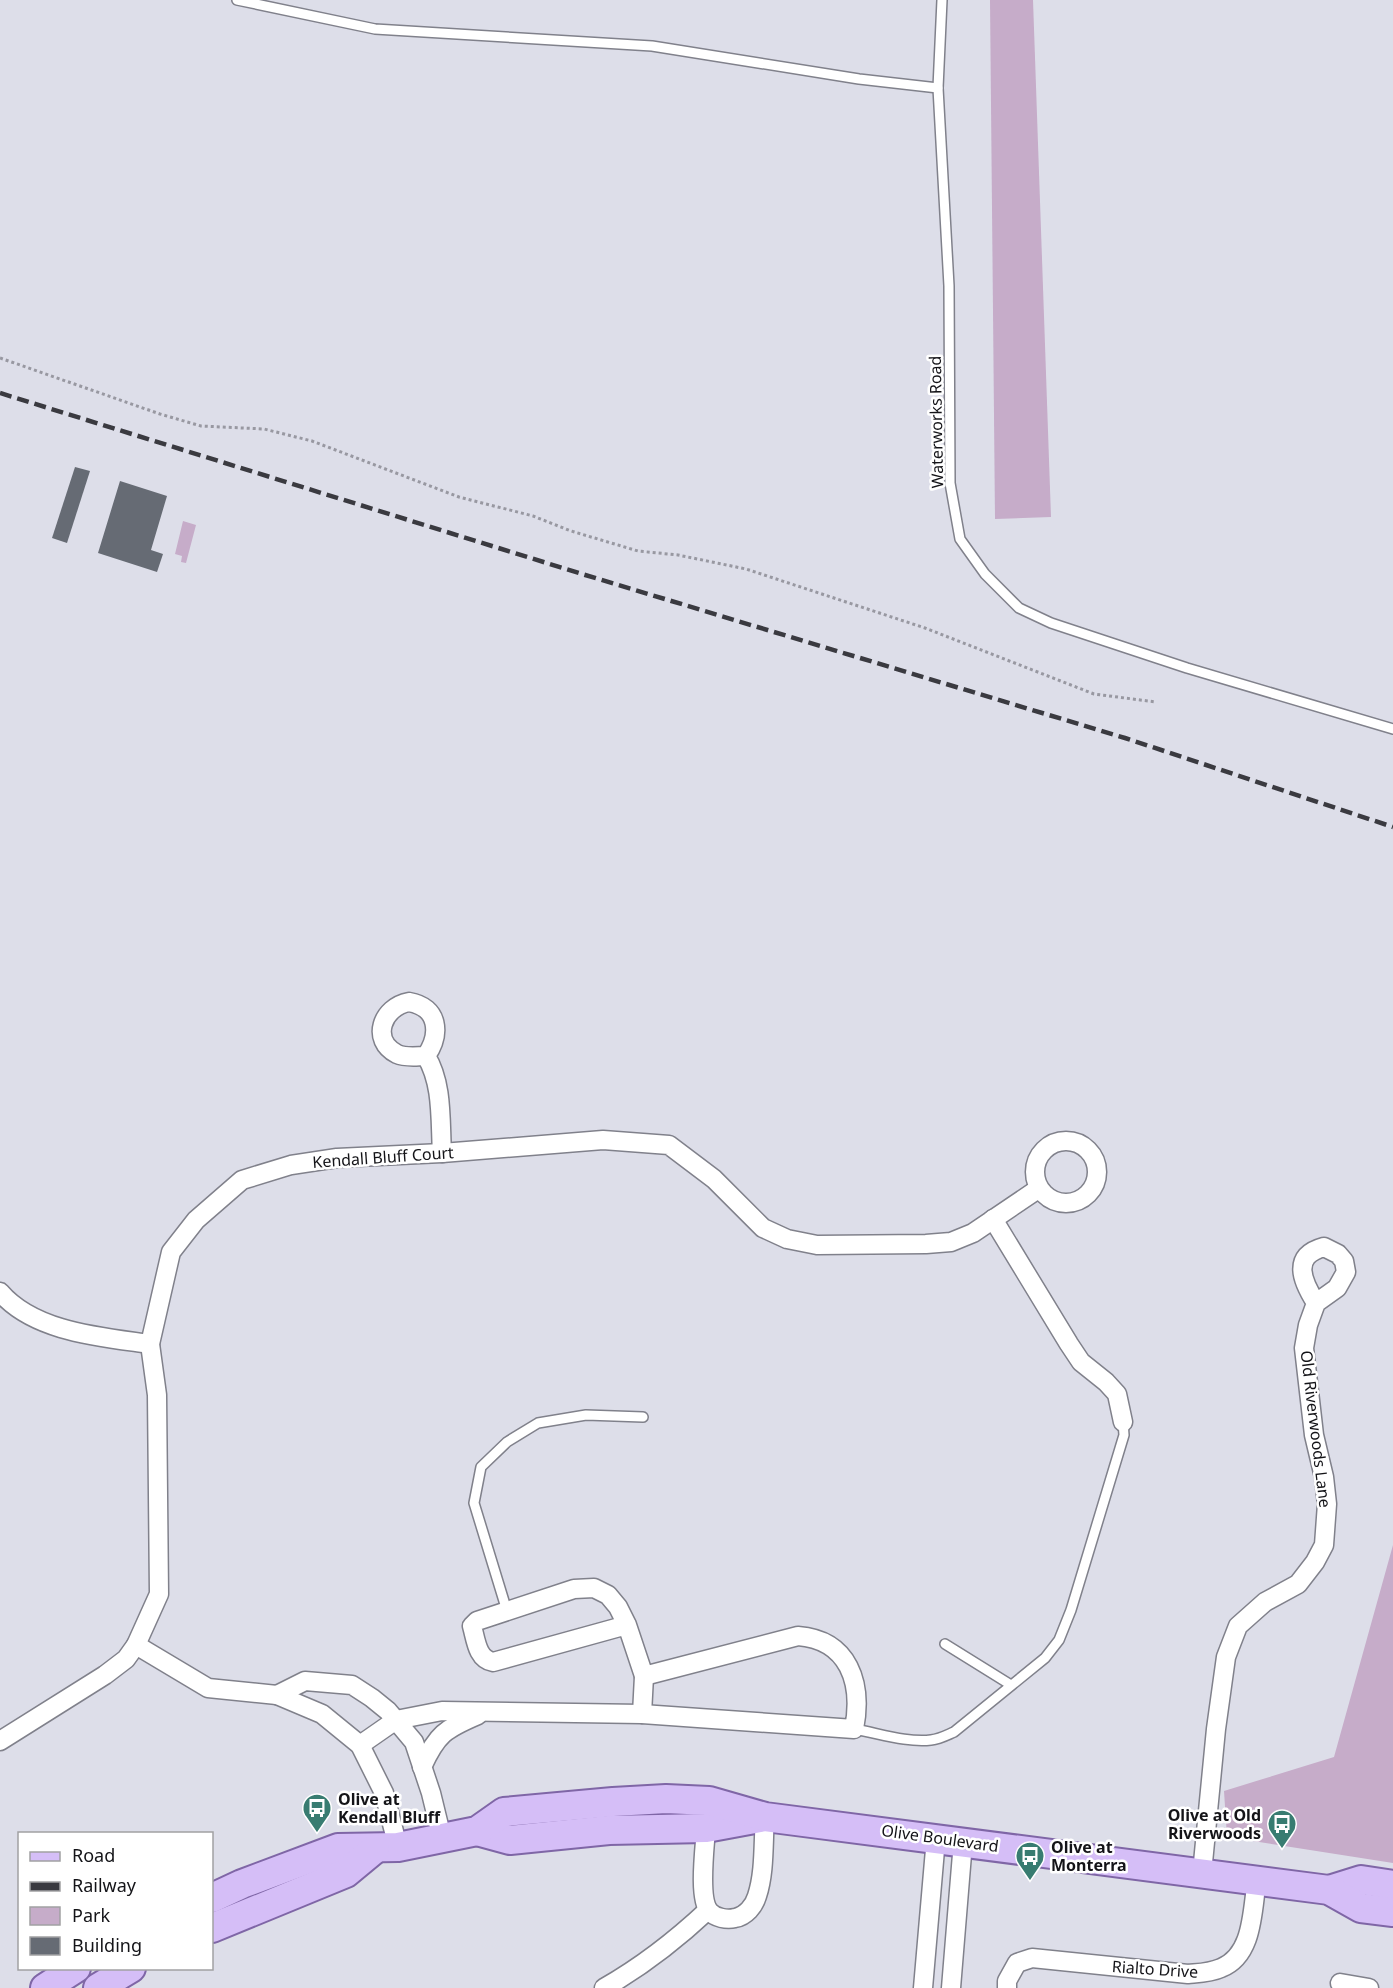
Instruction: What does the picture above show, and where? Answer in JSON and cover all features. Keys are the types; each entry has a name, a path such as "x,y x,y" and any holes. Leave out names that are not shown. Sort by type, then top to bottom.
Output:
{"main road":[{"name":"Olive Boulevard","path":"213,1898 242,1884 338,1848 387,1848 477,1831 504,1812 666,1799 709,1801 765,1817 1329,1890 1360,1908 1393,1912"},
{"name":"Olive Boulevard","path":"477,1831 510,1840 609,1830 706,1828 765,1817"},
{"name":"Olive Boulevard","path":"213,1928 346,1873 387,1848"},
{"name":"Olive Boulevard","path":"1329,1890 1361,1880 1393,1885"},
{"path":"45,1988 73,1970"},
{"path":"98,1988 128,1970"}],"street":[{"path":"426,1056 432,1066 438,1089 442,1153"},
{"name":"Kendall Bluff Court","path":"0,1741 105,1675 126,1659 136,1645 159,1594 157,1395 150,1344 171,1252 196,1220 242,1180 291,1166 337,1158 442,1153 603,1140 669,1145 714,1179 763,1228 787,1239 817,1245 951,1242 973,1233 1038,1189"},
{"path":"993,1219 1069,1344 1082,1362 1117,1394 1123,1422"},
{"path":"0,1292 22,1311 45,1322 95,1336 150,1344"},
{"name":"Old Riverwoods Lane","path":"1202,1873 1216,1729 1226,1658 1238,1626 1264,1602 1298,1584 1315,1562 1324,1545 1327,1504 1324,1477 1314,1435 1304,1348 1308,1325 1316,1302"},
{"path":"627,1625 493,1662 486,1661 481,1656 472,1626 477,1621 574,1589 594,1588 608,1595 618,1607 627,1625 644,1676 642,1714"},
{"path":"360,1745 396,1720 442,1711 642,1714 855,1729 857,1700 846,1660 836,1649 812,1637 798,1636 644,1676"},
{"path":"136,1645 208,1688 277,1695 322,1714 360,1745 384,1793 387,1848"},
{"path":"277,1695 305,1681 352,1685 372,1698 396,1720 414,1742 442,1838"},
{"path":"422,1767 432,1745 445,1732 456,1724 482,1713"},
{"path":"706,1828 704,1887 708,1910 718,1917 738,1918 752,1908 757,1896 765,1817"},
{"path":"923,1988 949,1840"},
{"path":"949,1840 951,1988"},
{"name":"Rialto Drive","path":"1007,1988 1007,1981 1017,1963 1032,1958 1188,1974 1209,1972 1223,1967 1238,1954 1248,1940 1257,1880"},
{"path":"604,1988 669,1943 708,1910"},
{"path":"1340,1983 1369,1988"}],"lane":[{"path":"237,0 375,29 652,46 859,79 938,87"},
{"name":"Waterworks Road","path":"942,0 938,87 950,286 950,483 960,539 985,574 1018,608 1051,623 1187,668 1393,729"},
{"path":"507,1611 474,1503 481,1467 507,1442 538,1423 586,1415 643,1417"},
{"path":"855,1729 912,1739 940,1738 954,1732 1045,1658 1059,1640 1071,1610 1121,1446 1124,1435 1123,1422"},
{"path":"945,1644 1011,1685"}],"path":[{"path":"0,358 201,426 264,429 312,441 459,497 533,516 571,531 638,551 678,555 746,569 925,628 1094,694 1156,702"}],"green space":[{"path":"990,0 1033,0 1051,517 995,519"},
{"path":"183,521 196,525 186,563 181,562 182,556 175,554"},
{"path":"1393,1545 1393,1863 1227,1837 1224,1791 1334,1757"}],"building":[{"path":"75,467 90,471 67,543 52,538"},
{"path":"120,481 167,496 151,550 163,554 157,572 98,553"}],"railway":[{"path":"0,393 582,574 1125,738 1393,827"}],"place":[{"name":"Olive at Kendall Bluff","path":"317,1834"},
{"name":"Olive at Old Riverwoods","path":"1282,1850"},
{"name":"Olive at Monterra","path":"1030,1882"}]}
